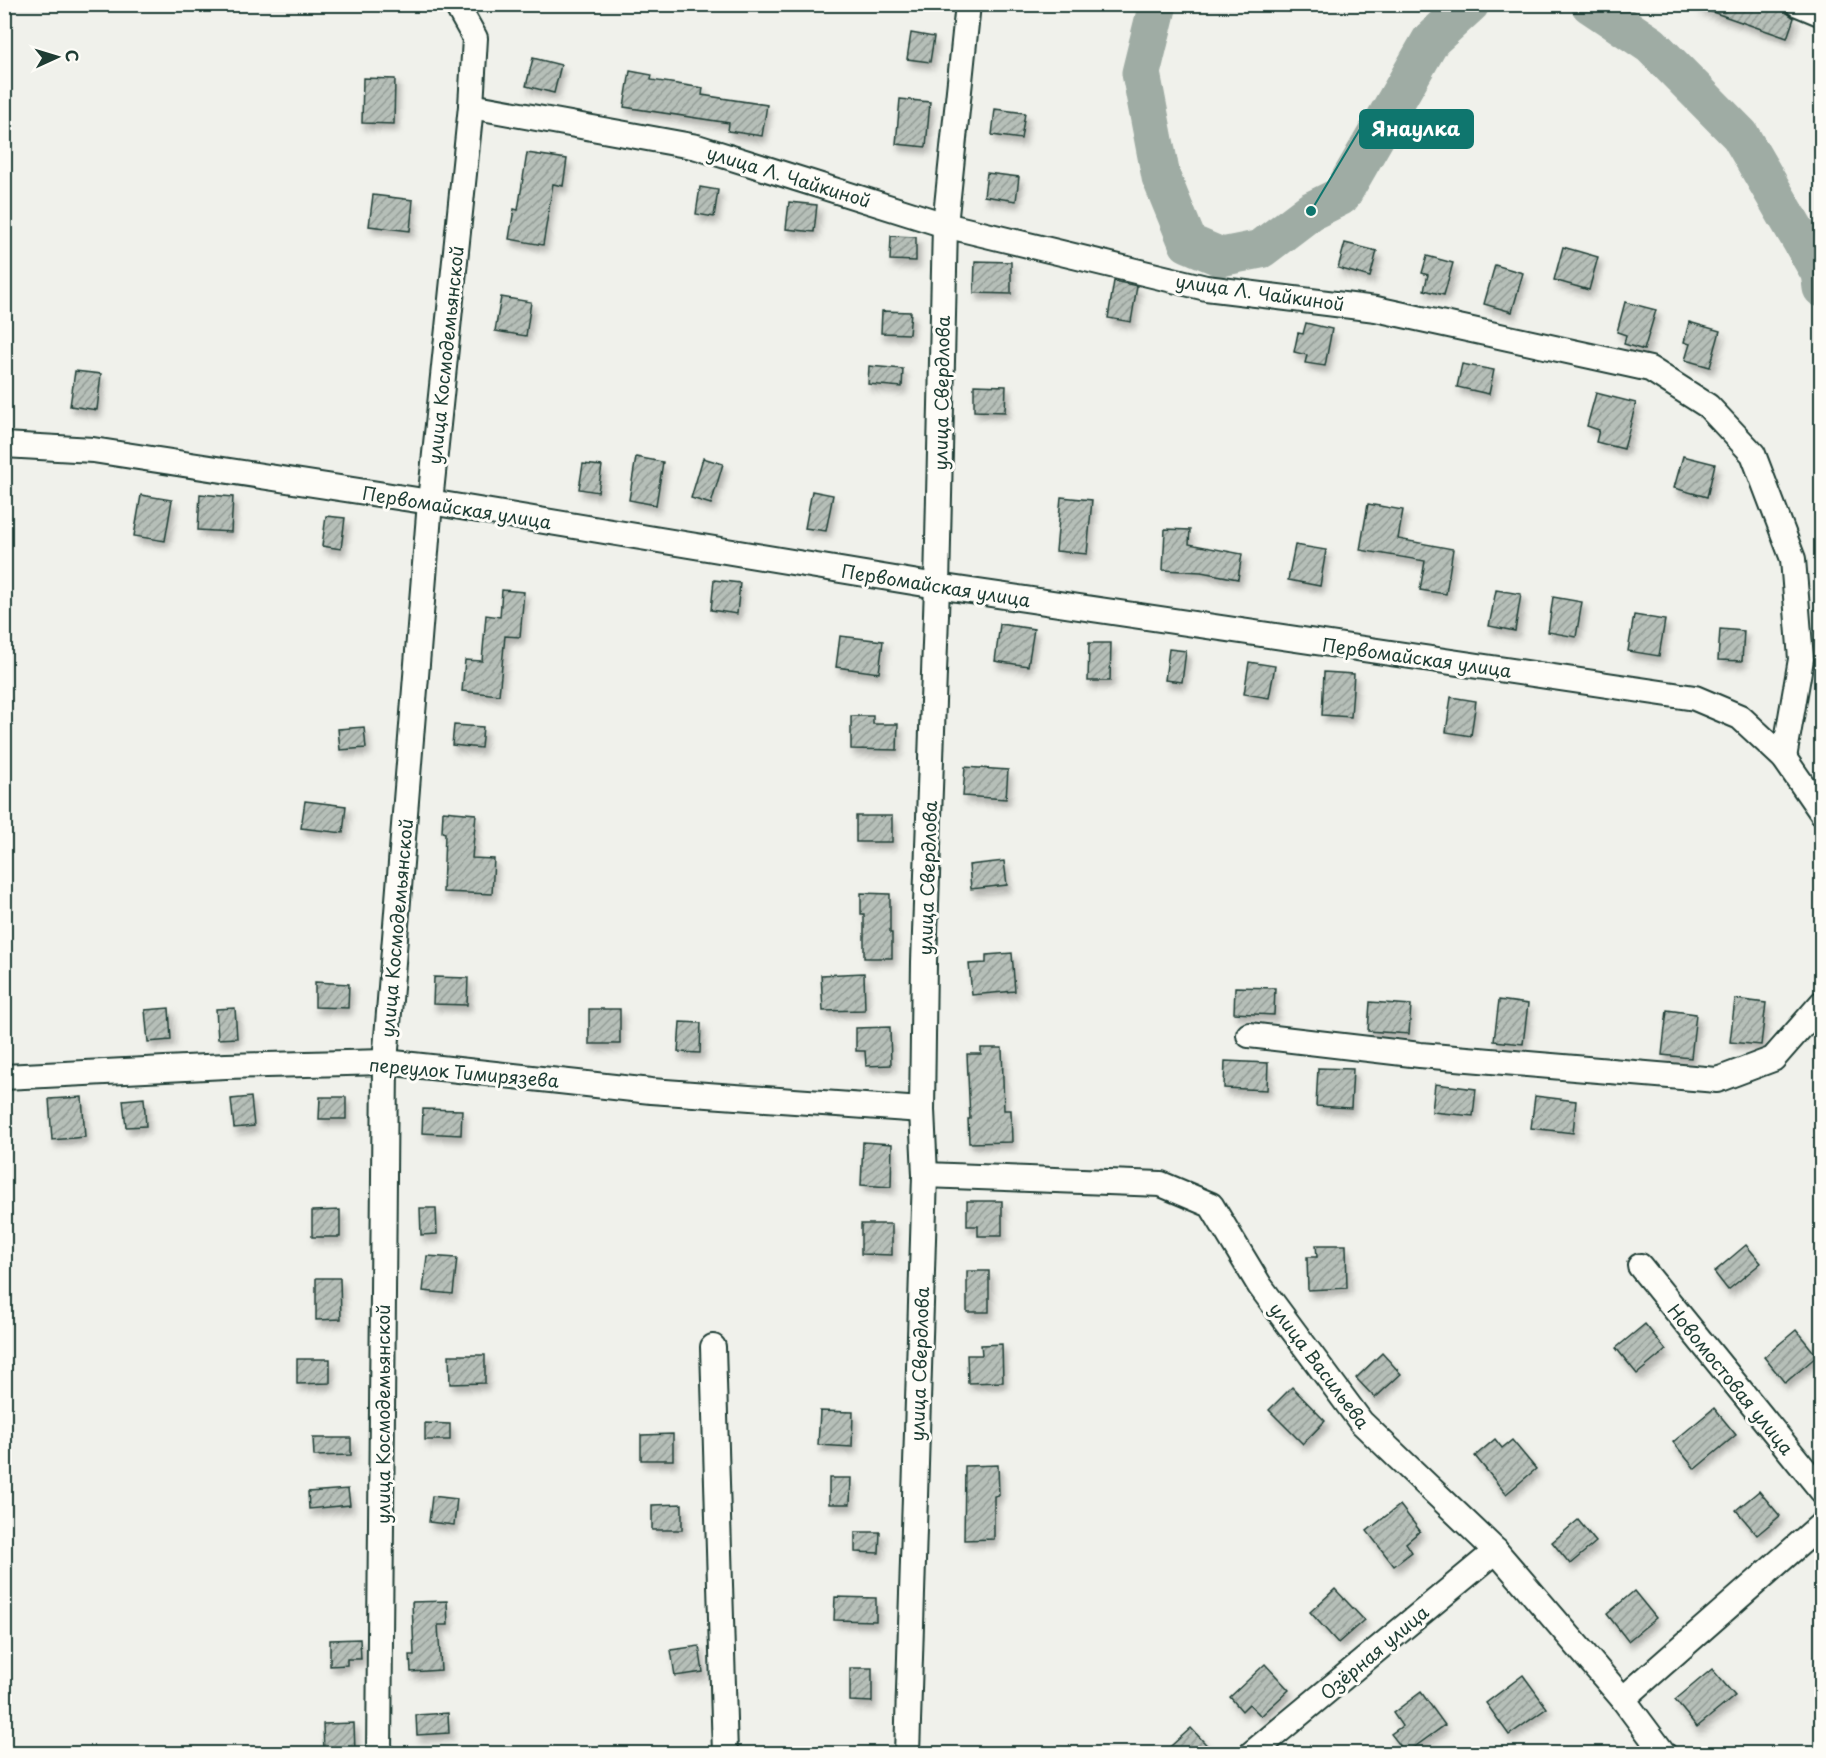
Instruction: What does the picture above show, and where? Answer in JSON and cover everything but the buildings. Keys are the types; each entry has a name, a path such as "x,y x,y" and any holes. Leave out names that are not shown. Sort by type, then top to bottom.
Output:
{"street":[{"path":"456,4 475,38 471,106"},
{"name":"улица Свердлова","path":"907,1754 925,1175 922,1110 924,962 945,225 968,4"},
{"name":"улица Л. Чайкиной","path":"471,106 696,147 945,225 1206,288 1376,309 1650,369 1708,406 1753,454 1793,559 1801,659 1784,759"},
{"name":"улица Космодемьянской","path":"379,1754 385,1062 430,501 471,106"},
{"name":"Первомайская улица","path":"4,445 93,450 430,501 936,586 1695,698 1740,717 1784,759 1821,813"},
{"path":"1249,1035 1420,1055 1717,1080 1773,1059 1821,1003"},
{"name":"переулок Тимирязева","path":"4,1077 226,1066 385,1062 651,1091 922,1110"},
{"name":"улица Васильева","path":"925,1175 1161,1184 1211,1205 1260,1286 1361,1422 1496,1551 1623,1699 1664,1754"},
{"name":"Новомостовая улица","path":"1640,1266 1821,1491"},
{"path":"713,1347 725,1754"},
{"path":"1623,1699 1821,1524"},
{"name":"Озёрная улица","path":"1251,1754 1496,1551"}],"waterway":[{"path":"1158,4 1141,73 1161,177 1188,243 1221,257 1261,249 1311,211 1341,196 1431,40 1470,4"},
{"path":"1590,4 1651,45 1740,135 1820,273 1822,288"}],"place":[{"name":"Янаулка","path":"1311,211"}]}
